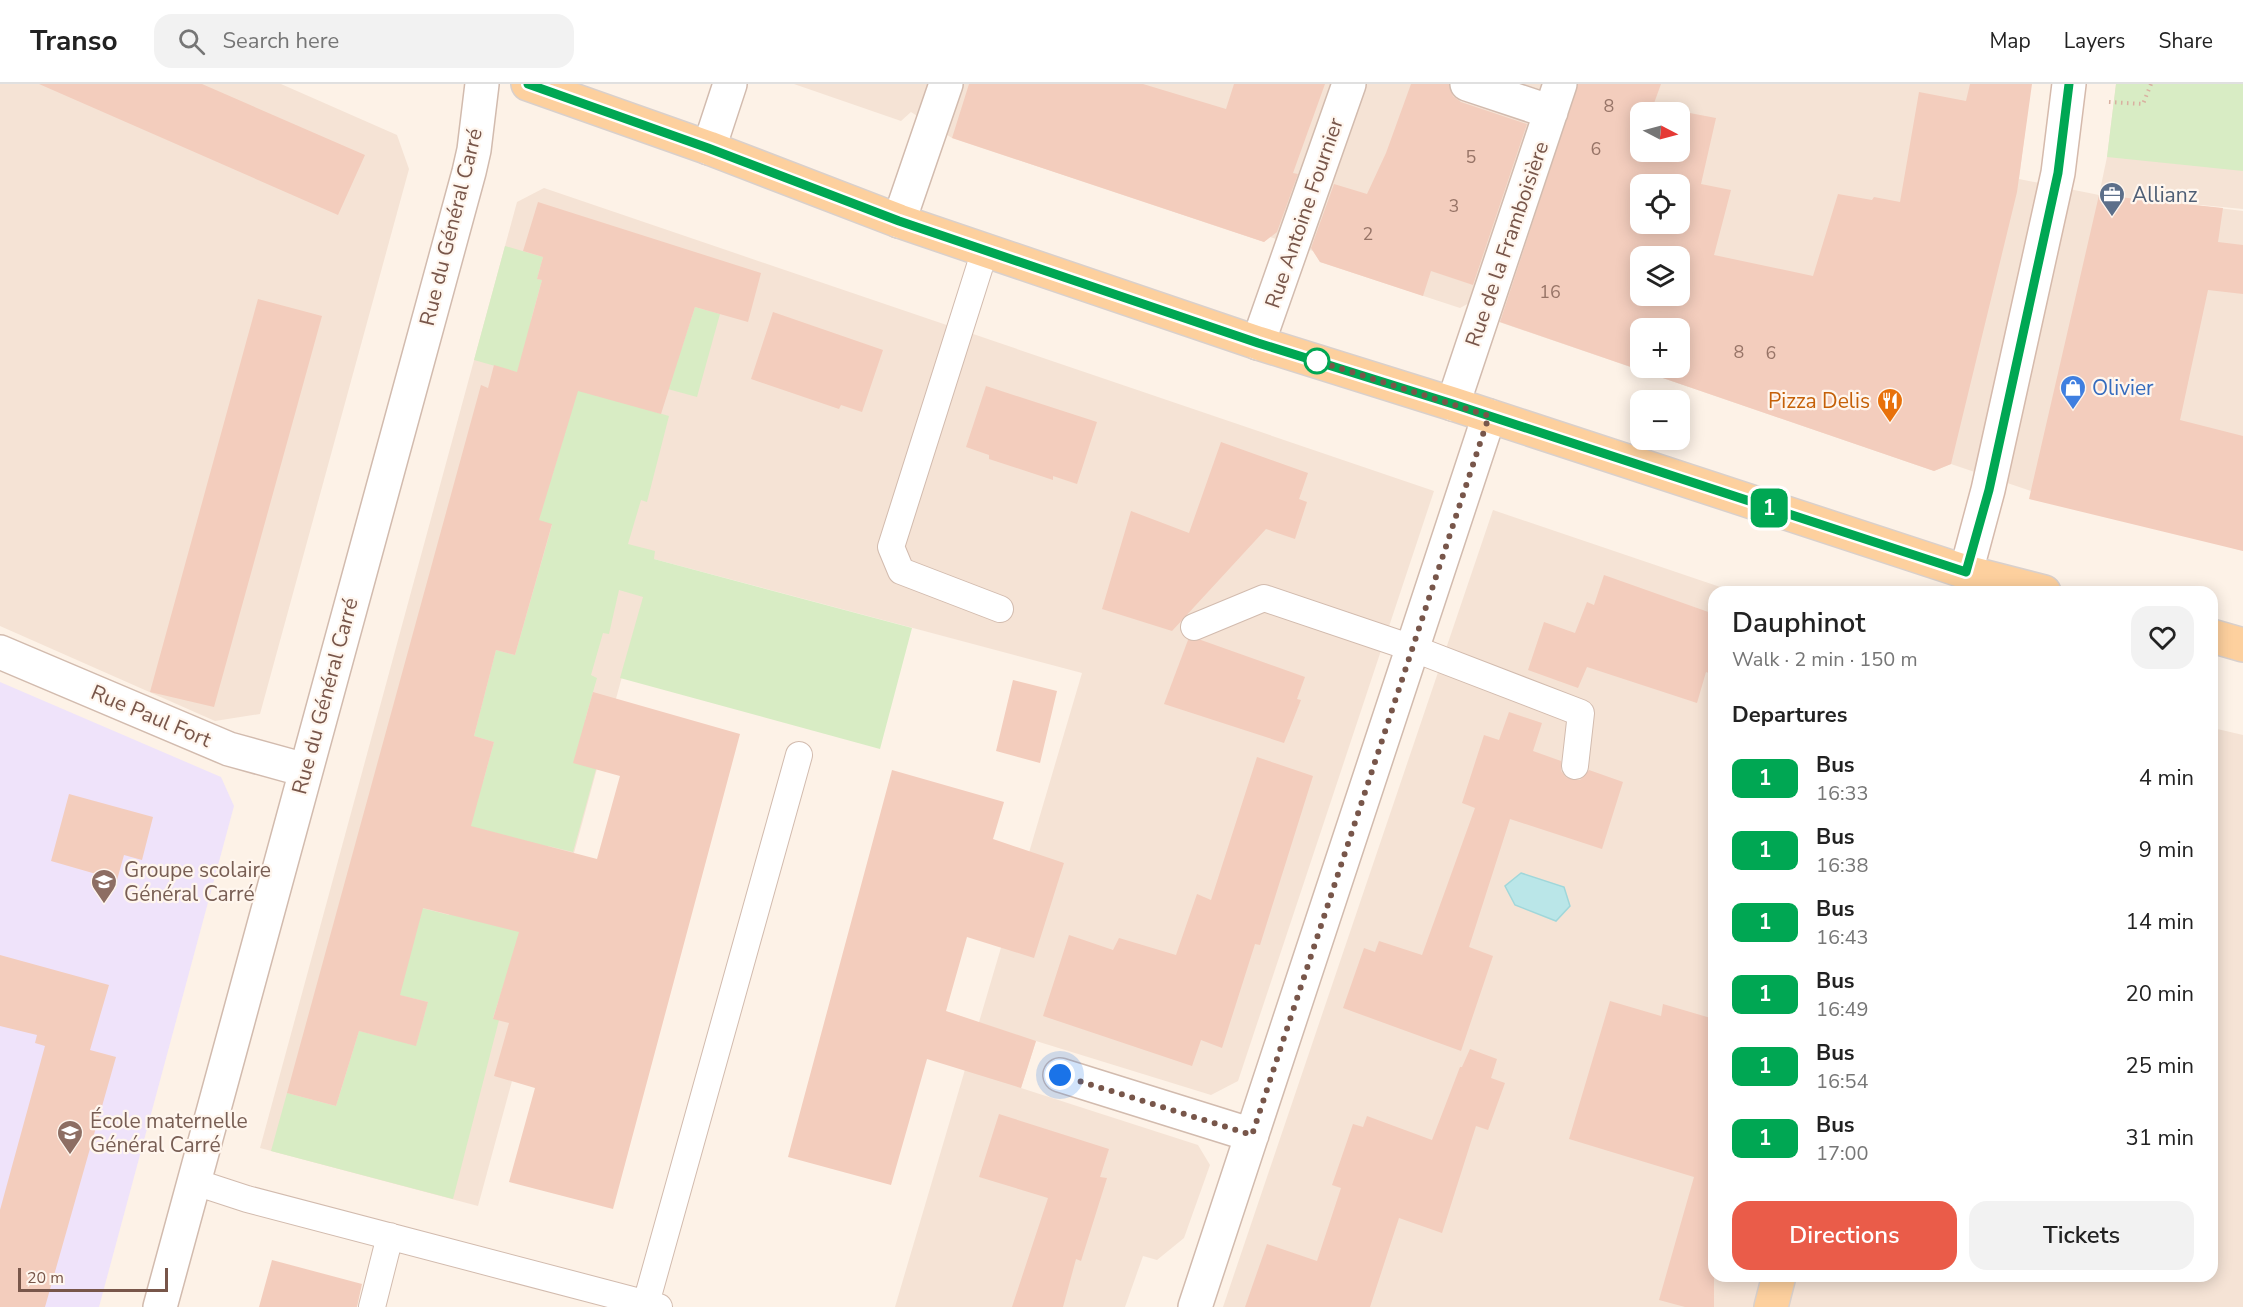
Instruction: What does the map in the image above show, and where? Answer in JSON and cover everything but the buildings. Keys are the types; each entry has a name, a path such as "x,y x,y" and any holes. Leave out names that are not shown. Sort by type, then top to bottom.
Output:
{"main road":[{"path":"528,84 708,148 899,221 1258,343 1489,416 1963,582 1995,586"},
{"path":"2218,638 2243,645"},
{"path":"1771,1307 1777,1282"}],"street":[{"name":"Rue du Général Carré","path":"160,1307 471,161 482,84"},
{"path":"708,148 730,84"},
{"path":"899,221 946,84"},
{"name":"Rue Antoine Fournier","path":"1258,343 1349,84"},
{"path":"1467,84 1556,98"},
{"path":"1963,582 1989,490 2058,173 2069,84"},
{"name":"Rue de la Framboisière","path":"1453,404 1556,98"},
{"path":"1195,1307 1489,416"},
{"name":"Rue Paul Fort","path":"0,652 229,749 305,770"},
{"path":"1060,1075 1252,1135"}],"lane":[{"path":"985,250 891,547 901,571 1000,609"},
{"path":"1194,627 1264,598 1412,648 1581,713 1575,766"},
{"path":"195,1182 247,1199 650,1306 799,755"},
{"path":"372,1307 390,1236"}],"shaded area":[{"path":"0,84 281,84 397,135 409,169 260,714 215,721 0,626"},
{"path":"794,84 2031,84 2019,179 2099,195 2107,157 2116,84 2243,84 2243,209 2169,202 2243,211 2243,551 2031,491 1951,464 1934,471 1662,378 1690,378 1690,318 1630,318 1630,367 1496,321 1471,302 1460,308 1320,262 1313,251 1270,237 1264,242 952,138 911,112 901,121"},
{"path":"544,188 1434,491 1238,1081 1211,1095 1036,1041 1021,1088 1198,1145 1210,1165 1184,1238 1157,1260 1143,1256 1125,1307 895,1307 1082,673 654,559 478,1206 260,1148 517,202"},
{"path":"1493,510 1717,586 1708,586 1708,1282 2218,1282 2218,729 2243,735 2243,1307 1223,1307"},
{"name":"Groupe scolaire Général Carré","path":"0,682 221,777 234,806 99,1307 0,1307"}],"green space":[{"path":"2116,84 2243,84 2243,171 2107,157"},
{"path":"505,246 543,257 537,279 542,280 531,320 682,347 695,307 720,314 697,397 664,388 625,403 669,416 647,502 641,500 628,544 655,551 654,559 912,628 880,749 620,678 643,597 619,590 609,634 603,633 591,675 597,678 585,720 596,769 573,852 548,846 493,1018 499,1020 453,1199 271,1151 287,1093 336,1106 359,1031 416,1045 428,1002 399,995 422,908 449,915 454,897 447,821 483,782 494,742 474,736 496,650 515,655 552,525 532,518 552,476 565,432 537,378 474,360"}],"water":[{"path":"1521,873 1564,887 1570,906 1556,921 1515,905 1505,886"}],"bus line":[{"name":"1","path":"528,84 708,148 899,221 1258,343 1453,404 1966,572 1989,490 2058,173 2069,84"}],"place":[{"name":"Allianz","path":"2112,218"},
{"name":"Olivier","path":"2073,411"},
{"name":"Pizza Delis","path":"1890,424"},
{"name":"Groupe scolaire Général Carré","path":"104,905"},
{"name":"École maternelle Général Carré","path":"70,1156"}],"route":[{"path":"1060,1075 1252,1135 1489,416 1317,361"}]}
